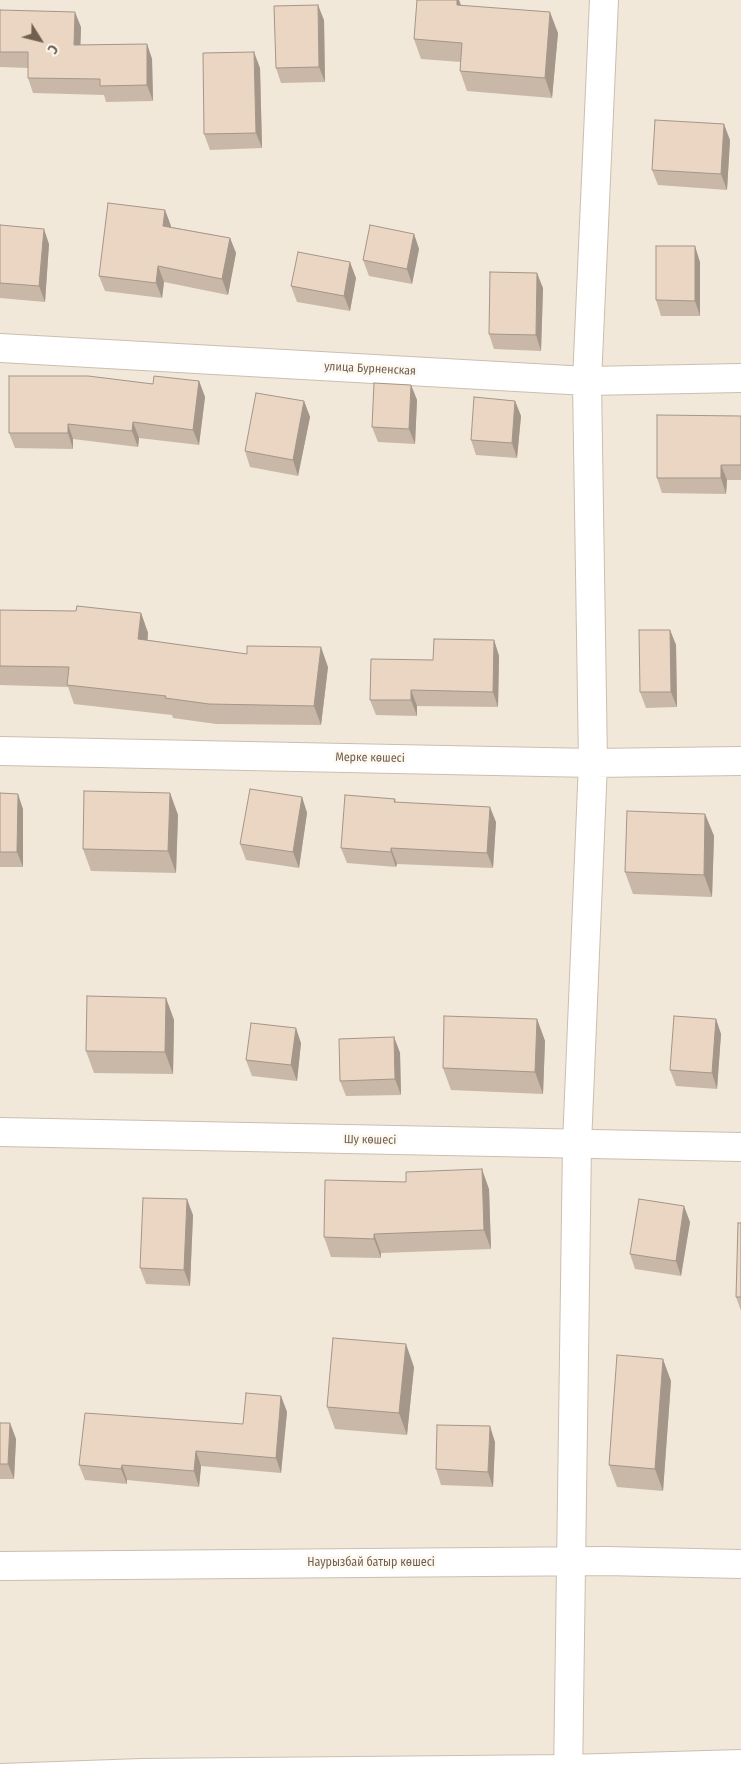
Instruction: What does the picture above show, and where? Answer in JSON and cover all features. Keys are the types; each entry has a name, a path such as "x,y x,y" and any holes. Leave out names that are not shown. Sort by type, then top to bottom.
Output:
{"street":[{"path":"568,1773 577,1144 593,763 587,381 604,0"},
{"name":"улица Бурненская","path":"0,348 587,381 741,378"},
{"name":"Мерке көшесі","path":"0,750 593,763 741,761"},
{"name":"Шу көшесі","path":"0,1132 741,1147"},
{"name":"Наурызбай батыр көшесі","path":"0,1566 571,1561 741,1564"},
{"path":"1,1778 568,1773 741,1764"}],"shaded area":[{"path":"0,0 741,0 741,1778 0,1778"}],"building":[{"path":"417,0 457,0 457,5 550,12 545,78 460,71 462,43 414,39"},
{"path":"318,5 319,67 276,68 274,6"},
{"path":"0,10 75,12 74,45 147,44 147,85 100,86 100,79 28,78 28,52 0,52"},
{"path":"254,52 256,133 204,134 203,53"},
{"path":"655,120 724,124 721,174 652,170"},
{"path":"108,203 165,210 163,226 230,238 222,279 158,266 156,283 99,276"},
{"path":"0,225 44,229 39,286 0,283"},
{"path":"370,225 414,234 407,269 363,260"},
{"path":"656,246 695,246 695,301 656,300"},
{"path":"298,252 350,262 344,296 291,286"},
{"path":"490,272 537,273 536,335 489,334"},
{"path":"9,376 88,376 153,384 154,376 199,381 193,430 133,422 132,431 68,424 68,433 9,433"},
{"path":"374,383 411,385 409,429 372,427"},
{"path":"256,393 304,401 293,460 245,451"},
{"path":"474,397 515,401 512,443 471,440"},
{"path":"657,415 741,416 741,465 721,465 721,478 657,478"},
{"path":"77,606 141,613 138,639 247,654 247,646 321,647 314,706 209,704 165,698 166,696 67,685 69,667 0,666 0,610 76,611"},
{"path":"639,630 670,630 671,692 640,692"},
{"path":"434,639 494,640 493,692 411,690 411,700 370,700 371,659 433,660"},
{"path":"250,789 302,797 293,852 240,844"},
{"path":"84,791 170,793 168,851 83,849"},
{"path":"0,793 18,794 17,852 0,852"},
{"path":"345,795 395,799 394,802 490,807 487,853 391,848 391,852 341,848"},
{"path":"627,811 705,814 704,875 625,872"},
{"path":"87,996 166,998 165,1052 86,1051"},
{"path":"444,1016 537,1019 535,1072 443,1068"},
{"path":"674,1016 716,1019 712,1073 670,1070"},
{"path":"251,1023 296,1028 291,1065 246,1060"},
{"path":"394,1037 395,1079 340,1081 339,1039"},
{"path":"482,1169 484,1230 374,1234 374,1239 324,1237 325,1180 406,1182 406,1172"},
{"path":"143,1198 187,1199 184,1270 140,1268"},
{"path":"639,1199 684,1206 676,1261 630,1254"},
{"path":"738,1223 741,1223 741,1297 736,1297"},
{"path":"333,1338 406,1344 399,1413 327,1407"},
{"path":"617,1355 663,1359 655,1469 609,1465"},
{"path":"246,1393 281,1396 276,1458 196,1451 194,1471 122,1465 121,1469 79,1465 85,1413 243,1424"},
{"path":"0,1423 10,1423 8,1464 0,1464"},
{"path":"437,1425 490,1426 488,1472 436,1469"}]}
